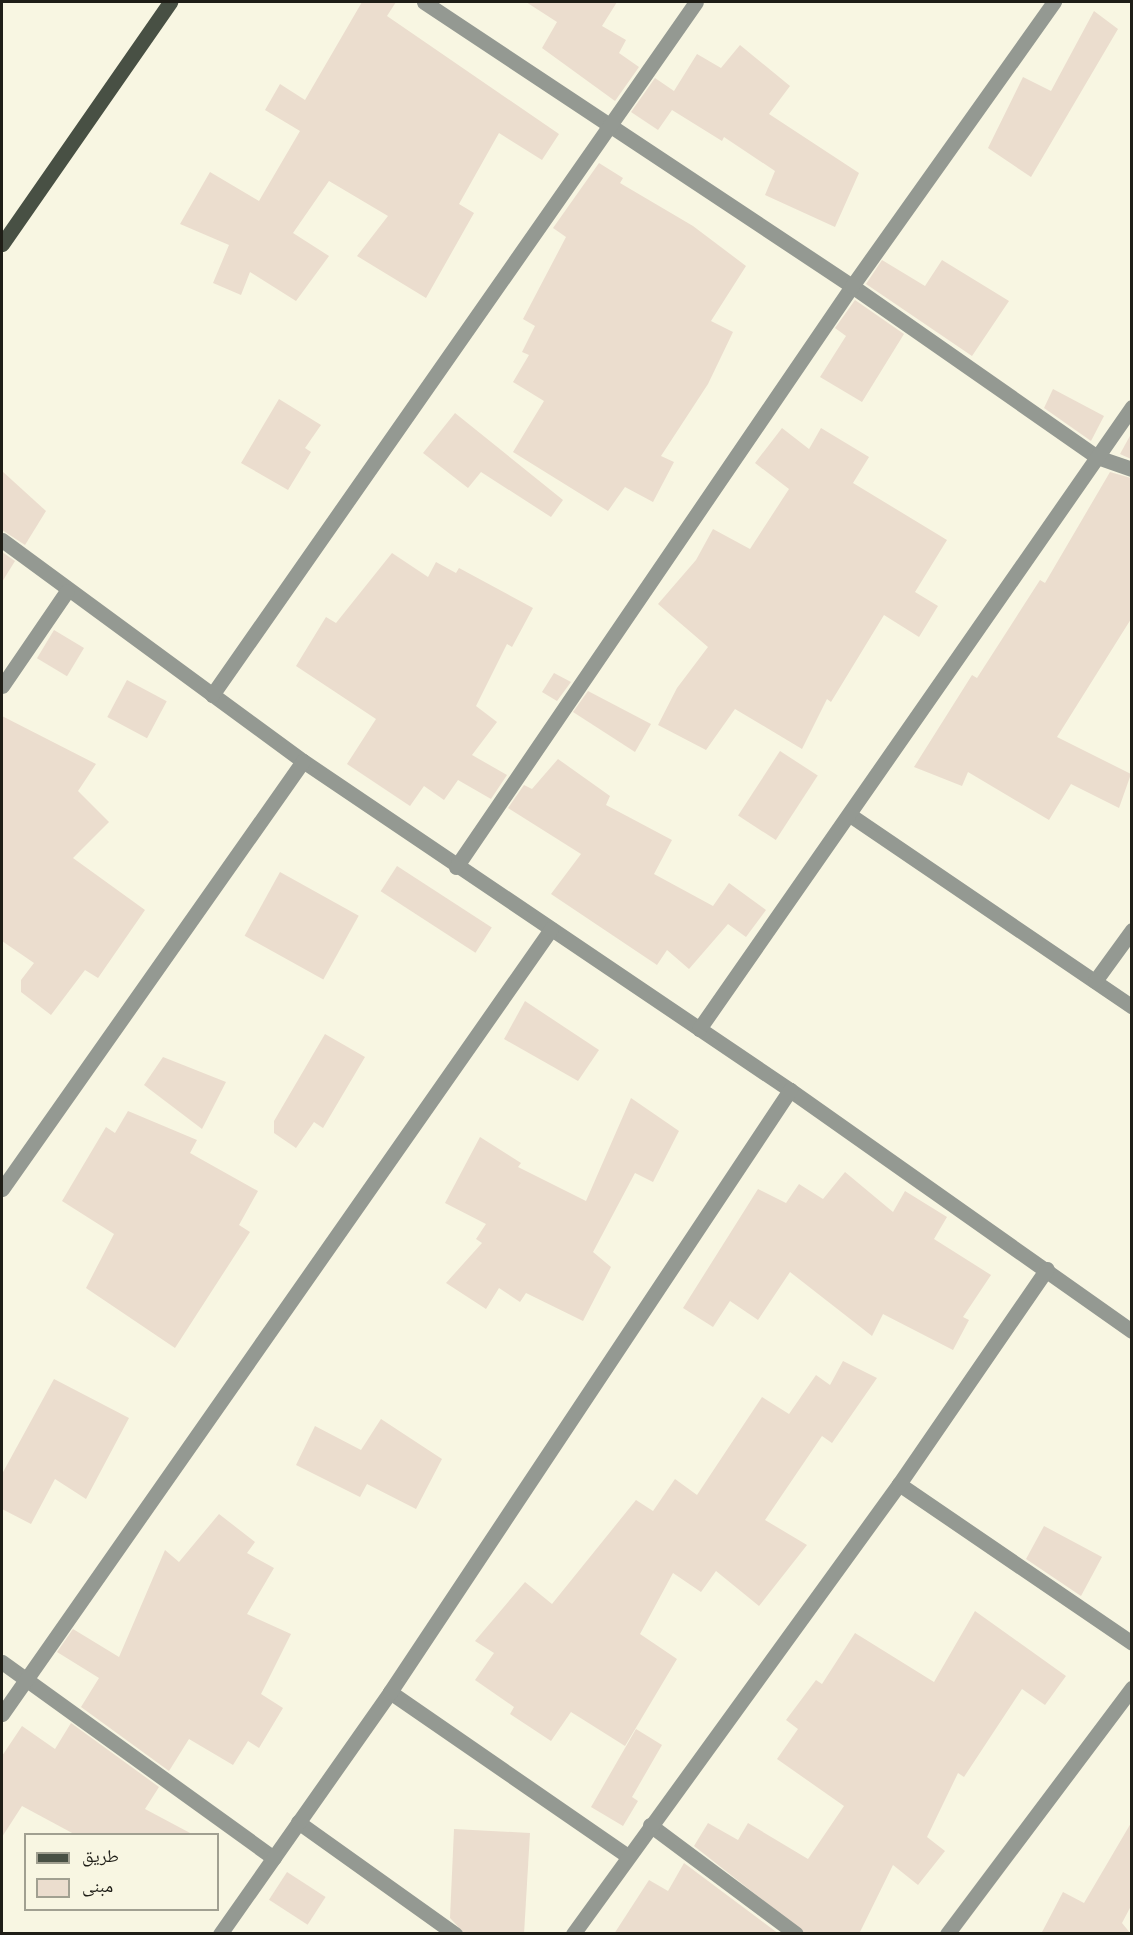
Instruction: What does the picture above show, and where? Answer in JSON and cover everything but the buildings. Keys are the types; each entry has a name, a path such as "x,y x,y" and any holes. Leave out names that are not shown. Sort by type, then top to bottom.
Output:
{"main road":[{"path":"2,244 170,2"}],"street":[{"path":"424,2 611,123 852,286 1097,457 1131,469"},
{"path":"212,695 696,2"},
{"path":"456,867 852,286 1054,2"},
{"path":"699,1029 850,815 1131,407"},
{"path":"2,540 67,591 303,761 456,867 790,1090 1047,1269 1131,1331"},
{"path":"2,686 67,591"},
{"path":"2,1189 303,761"},
{"path":"850,815 1131,1007"},
{"path":"2,1714 551,929"},
{"path":"1095,981 1131,930"},
{"path":"220,1934 390,1692 790,1090"},
{"path":"573,1934 899,1484 1047,1269"},
{"path":"899,1484 1131,1643"},
{"path":"2,1662 274,1858"},
{"path":"947,1934 1131,1688"},
{"path":"390,1692 628,1856"},
{"path":"298,1822 455,1934"},
{"path":"650,1825 796,1934"}]}
